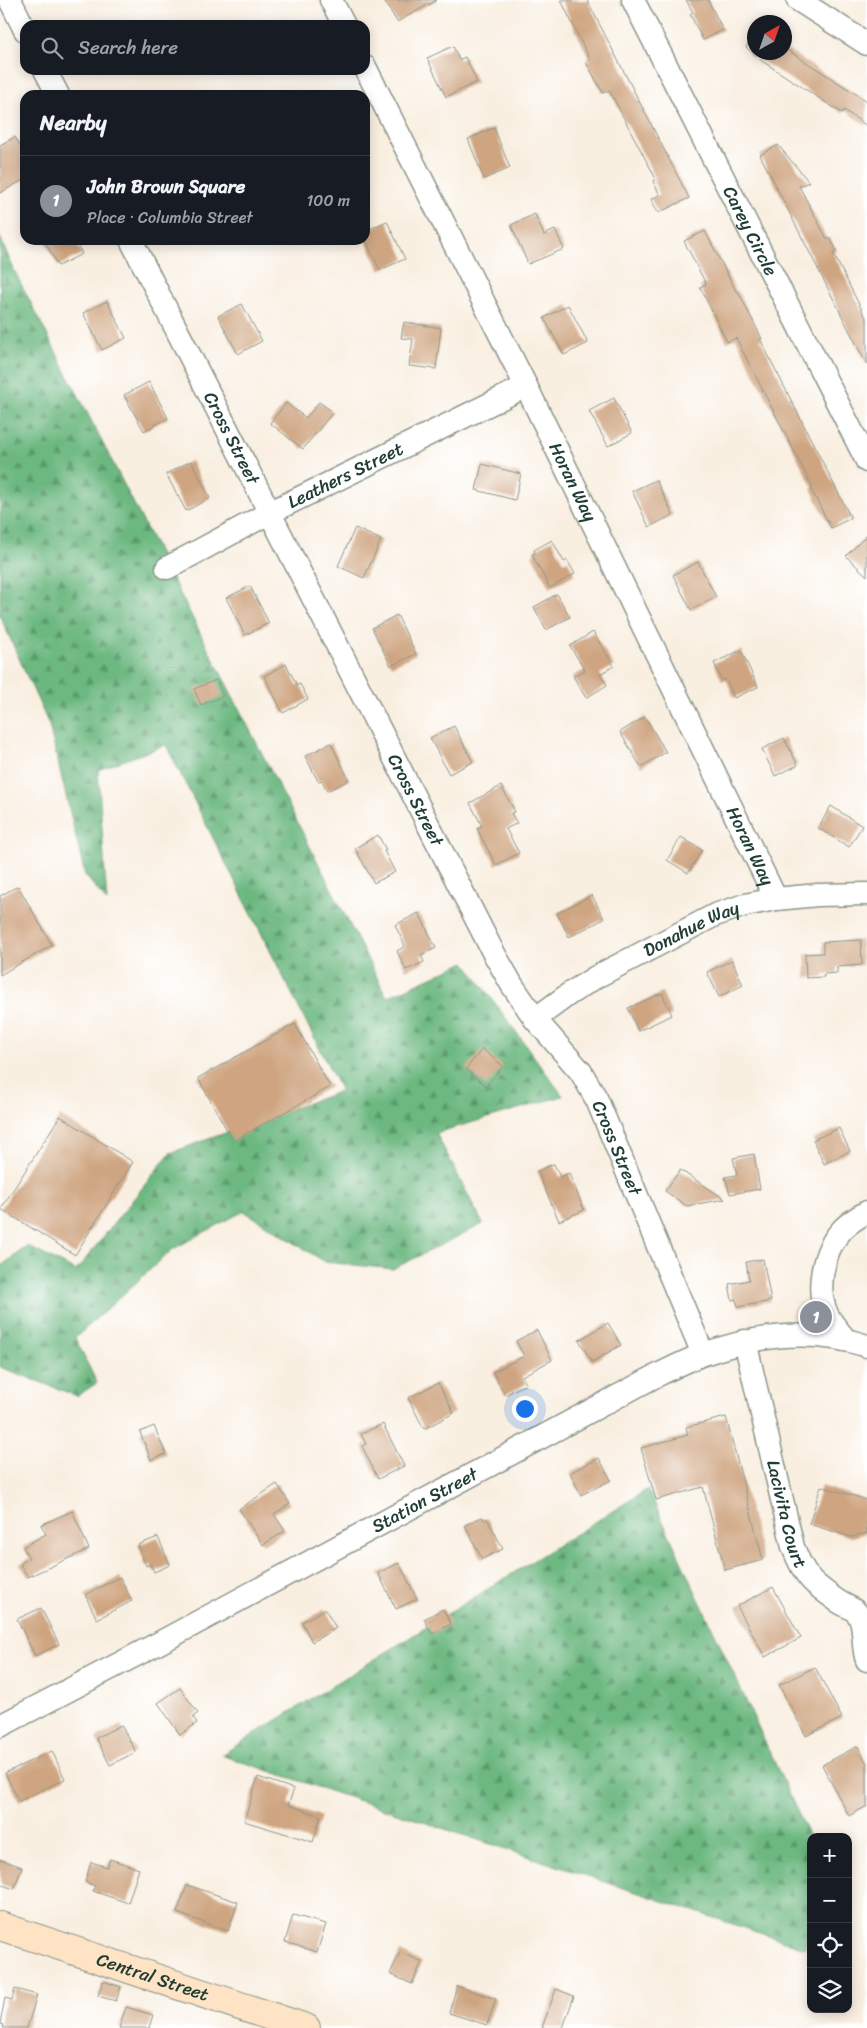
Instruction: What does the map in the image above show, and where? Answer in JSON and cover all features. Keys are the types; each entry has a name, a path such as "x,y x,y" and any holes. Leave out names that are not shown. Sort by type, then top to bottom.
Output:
{"main road":[{"name":"Central Street","path":"0,1926 306,2028"}],"street":[{"path":"10,0 20,20"},
{"path":"331,0 341,20"},
{"name":"Carey Circle","path":"633,0 867,460"},
{"path":"798,0 867,44"},
{"path":"48,75 55,90"},
{"name":"Horan Way","path":"369,75 526,386 776,899"},
{"name":"Cross Street","path":"134,245 492,950 512,985 535,1019 581,1072 597,1100 703,1354"},
{"name":"Leathers Street","path":"167,568 269,513 526,386"},
{"name":"Donahue Way","path":"535,1019 596,977 715,915 745,905 776,899 818,895 867,894"},
{"path":"845,1339 827,1316 823,1305 821,1288 823,1269 832,1245 840,1231 854,1219 867,1212"},
{"path":"795,1334 810,1316 821,1288"},
{"name":"Station Street","path":"0,1726 168,1638 648,1380 703,1354 745,1341 795,1334 845,1339 867,1346"},
{"name":"Lacivita Court","path":"745,1341 793,1547 802,1570 820,1590 856,1612 862,1625 864,1653 867,1660"}],"green space":[{"path":"0,237 15,272 387,997 465,962 563,1096 436,1133 483,1224 393,1269 325,1262 244,1211 173,1249 75,1338 97,1383 77,1396 0,1367 0,1267 27,1246 76,1271 170,1153 341,1091 166,745 98,770 107,902 85,875 49,725 0,616"},
{"path":"648,1489 807,1833 807,1939 805,1948 221,1755"}],"building":[{"path":"384,0 437,0 397,22"},
{"path":"561,0 587,0 689,198 658,213 651,199 660,195 653,181 656,179 609,90 603,93 586,62 590,60"},
{"path":"686,0 708,0 723,30 703,40 690,14 693,12"},
{"path":"453,46 459,60 465,57 477,82 446,97 427,58"},
{"path":"792,53 867,101 867,126 844,110 842,113 761,60 792,60"},
{"path":"494,128 510,168 484,179 468,139"},
{"path":"15,137 20,146 20,182 0,193 0,145"},
{"path":"778,145 809,182 799,186 827,239 830,238 837,251 833,253 867,320 867,365 760,155"},
{"path":"535,214 544,235 555,230 564,249 528,264 511,225"},
{"path":"387,221 405,259 380,270 368,245 370,245 370,229"},
{"path":"705,231 736,291 738,291 762,339 760,339 851,518 831,528 811,489 813,488 736,338 727,342 700,287 706,284 684,241"},
{"path":"47,245 78,245 82,254 58,266"},
{"path":"107,301 126,338 102,350 83,313"},
{"path":"242,304 262,341 238,354 218,316"},
{"path":"568,305 588,343 564,355 544,318"},
{"path":"404,322 441,328 436,369 409,366 413,339 401,338"},
{"path":"149,382 168,418 144,431 124,395"},
{"path":"614,398 632,433 608,446 589,411"},
{"path":"319,402 333,412 303,449 270,423 286,403 306,418"},
{"path":"191,461 210,498 186,511 166,474"},
{"path":"482,464 521,474 515,500 476,490"},
{"path":"656,480 673,515 649,527 632,491"},
{"path":"355,528 381,540 364,578 338,566"},
{"path":"867,535 867,576 846,556"},
{"path":"552,540 564,562 567,560 575,574 550,588 532,555 535,553 534,550"},
{"path":"698,562 716,597 691,610 673,575"},
{"path":"250,586 269,623 245,635 226,598"},
{"path":"557,594 570,617 546,630 534,607"},
{"path":"397,615 416,654 391,666 372,628"},
{"path":"593,632 614,666 600,674 607,685 586,698 573,676 585,670 570,646"},
{"path":"741,650 758,687 734,698 726,679 722,681 714,663"},
{"path":"286,664 297,685 300,684 308,699 283,713 264,676"},
{"path":"216,680 223,696 201,705 194,689"},
{"path":"645,717 666,752 641,767 620,732"},
{"path":"454,726 473,762 449,774 430,738"},
{"path":"784,738 798,765 775,776 762,749"},
{"path":"331,743 349,780 327,791 322,780 318,781 305,756"},
{"path":"501,786 515,812 511,813 517,823 506,829 519,853 496,865 477,829 482,826 470,803"},
{"path":"831,806 862,826 849,847 818,828"},
{"path":"378,835 395,872 374,883 355,848"},
{"path":"681,837 702,850 688,873 667,860"},
{"path":"18,886 52,945 0,975 0,896"},
{"path":"592,895 604,919 569,937 557,913"},
{"path":"419,913 436,948 421,955 424,962 406,970 397,951 405,946 395,925"},
{"path":"861,940 862,965 837,967 837,973 824,974 824,977 806,978 805,954 823,953 823,942"},
{"path":"732,960 743,985 719,997 707,972"},
{"path":"662,993 672,1015 638,1031 628,1008"},
{"path":"295,1024 330,1087 233,1141 198,1078"},
{"path":"482,1049 503,1066 486,1086 466,1069"},
{"path":"60,1116 133,1162 75,1255 1,1209"},
{"path":"839,1128 850,1151 824,1164 813,1140"},
{"path":"754,1154 760,1189 730,1194 725,1177 737,1175 733,1158"},
{"path":"554,1164 560,1177 569,1173 584,1210 559,1221 537,1171"},
{"path":"680,1170 725,1199 687,1206 665,1191"},
{"path":"763,1259 771,1301 738,1307 736,1299 732,1300 729,1284 749,1280 746,1262"},
{"path":"608,1323 621,1345 592,1362 579,1340"},
{"path":"537,1330 552,1360 522,1376 526,1384 505,1395 493,1372 524,1356 516,1341"},
{"path":"438,1383 454,1413 424,1429 408,1398"},
{"path":"726,1417 763,1560 725,1570 703,1487 656,1500 641,1448 688,1435 686,1427"},
{"path":"383,1424 404,1466 378,1479 362,1446 366,1444 361,1434"},
{"path":"154,1426 166,1454 151,1460 140,1432"},
{"path":"599,1458 611,1480 581,1495 570,1473"},
{"path":"277,1484 290,1504 274,1514 285,1531 263,1545 239,1509"},
{"path":"821,1486 867,1500 867,1533 851,1537 809,1524"},
{"path":"72,1511 89,1549 28,1577 20,1564 29,1558 23,1547 46,1534 41,1525"},
{"path":"482,1517 484,1520 487,1518 503,1549 482,1559 465,1525"},
{"path":"158,1537 170,1565 154,1572 150,1564 146,1566 138,1545"},
{"path":"399,1563 417,1599 396,1609 378,1573"},
{"path":"120,1577 132,1601 97,1619 85,1595"},
{"path":"773,1587 801,1638 765,1657 737,1606"},
{"path":"41,1608 59,1644 35,1656 17,1619"},
{"path":"325,1609 336,1628 312,1642 302,1622"},
{"path":"443,1609 451,1624 432,1634 424,1619"},
{"path":"815,1667 842,1718 806,1736 779,1685"},
{"path":"180,1688 198,1713 193,1717 197,1723 180,1735 158,1703"},
{"path":"121,1725 136,1752 110,1765 96,1738"},
{"path":"858,1746 867,1764 867,1806 849,1816 822,1765"},
{"path":"52,1751 65,1779 19,1801 5,1773"},
{"path":"258,1777 294,1789 288,1805 321,1816 313,1842 244,1821"},
{"path":"0,1859 22,1867 14,1889 0,1884"},
{"path":"110,1859 139,1869 128,1903 93,1891 95,1886 85,1882 91,1862 107,1867"},
{"path":"187,1885 238,1902 228,1931 177,1913"},
{"path":"293,1915 326,1924 317,1952 285,1942"},
{"path":"400,1952 422,1962 412,1984 390,1974"},
{"path":"103,1981 121,1987 116,2001 98,1996"},
{"path":"457,1986 496,1999 487,2025 449,2013"},
{"path":"15,1989 37,1995 27,2028 3,2028 4,2025 0,2024 5,1998 12,2000"},
{"path":"556,1989 574,1996 563,2028 542,2028"},
{"path":"126,2007 153,2015 149,2028 119,2028"}],"place":[{"name":"John Brown Square","path":"816,1317"}]}
